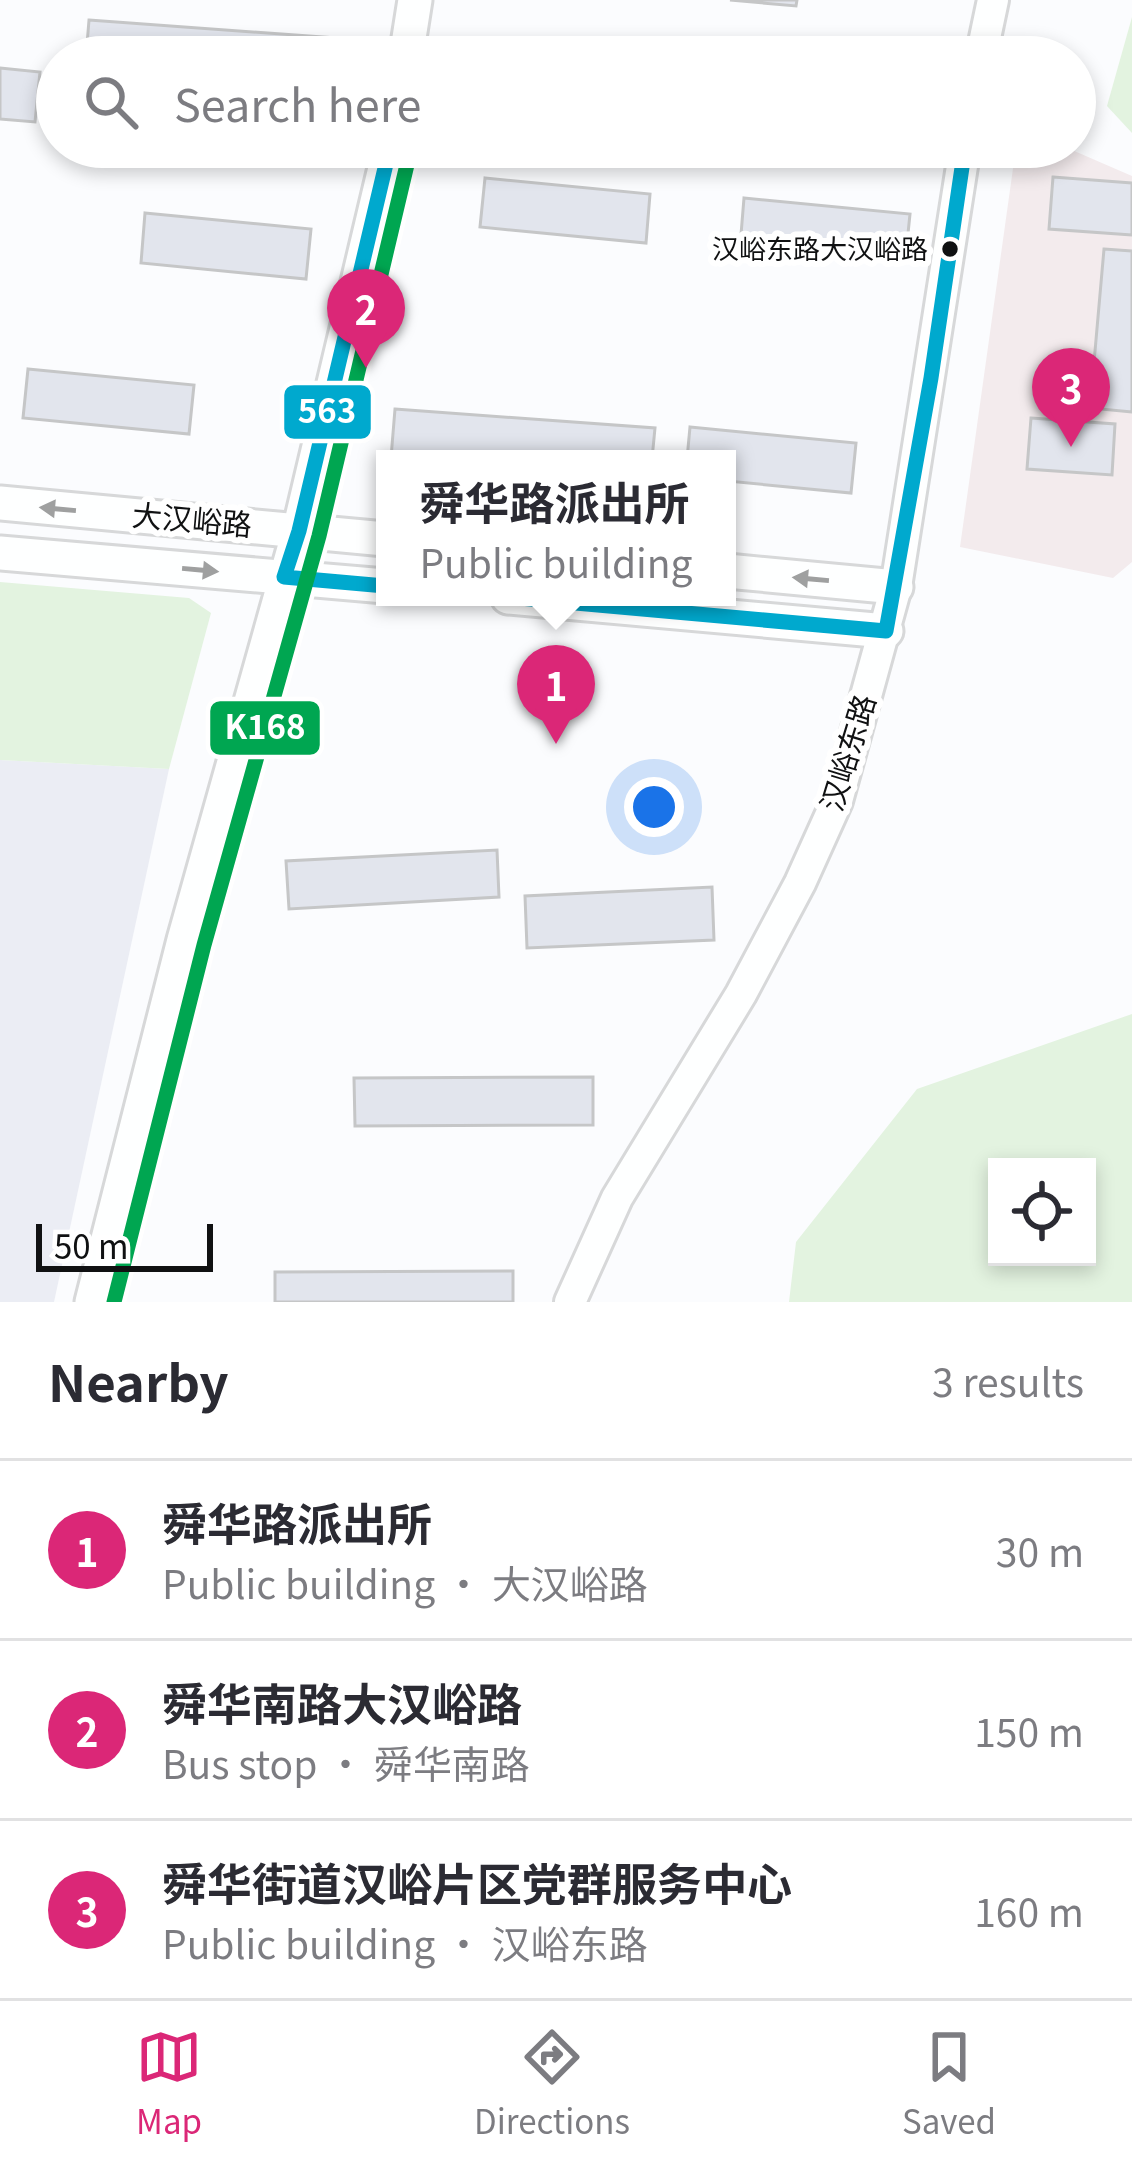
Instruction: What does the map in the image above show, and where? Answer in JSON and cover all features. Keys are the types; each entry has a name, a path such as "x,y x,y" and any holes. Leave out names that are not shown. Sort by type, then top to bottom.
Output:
{"main road":[{"path":"409,36 415,0"},
{"path":"92,1302 184,940 299,531 385,168"},
{"name":"大汉峪路","path":"0,503 376,538"},
{"name":"大汉峪路","path":"0,553 376,585"},
{"path":"736,572 896,586"},
{"path":"608,606 886,631"}],"street":[{"path":"985,36 993,0"},
{"name":"汉峪东路","path":"570,1302 617,1198 741,994 837,801 896,586 962,168"}],"shaded area":[{"path":"1096,160 1132,176 1132,562 1113,578 960,547 1013,168 1096,168"},
{"path":"0,760 169,769 54,1302 0,1302"}],"green space":[{"path":"1132,17 1132,133 1107,106"},
{"path":"0,582 189,598 211,613 169,769 0,760"},
{"path":"1132,1014 1132,1302 789,1302 796,1242 917,1089"}],"building":[{"path":"730,0 797,0 796,6"},
{"path":"89,20 308,36 88,36"},
{"path":"0,68 36,72 35,122 0,119"},
{"path":"1053,177 1132,183 1132,235 1049,229"},
{"path":"485,178 650,194 646,243 480,227"},
{"path":"744,198 910,214 905,263 740,247"},
{"path":"145,213 311,229 306,279 141,263"},
{"path":"1104,249 1132,251 1132,412 1090,408"},
{"path":"28,369 194,385 189,434 23,418"},
{"path":"395,409 655,428 653,450 392,450"},
{"path":"1031,418 1115,424 1112,475 1027,469"},
{"path":"690,427 856,443 851,493 736,482 736,450 688,450"},
{"path":"497,850 499,897 289,909 286,861"},
{"path":"712,887 714,940 527,948 525,896"},
{"path":"593,1077 593,1125 355,1126 354,1078"},
{"path":"513,1271 513,1302 275,1302 275,1272"}],"transit line":[{"name":"563","path":"376,585 284,577 385,168"},
{"name":"K168","path":"114,1302 204,945 319,536 406,168"},
{"name":"563","path":"608,606 886,631 962,168"}],"place":[{"name":"汉峪东路大汉峪路","path":"950,249"},
{"name":"舜华南路大汉峪路","path":"366,368"},
{"name":"舜华街道汉峪片区党群服务中心","path":"1071,447"},
{"name":"舜华路派出所","path":"556,744"}]}
